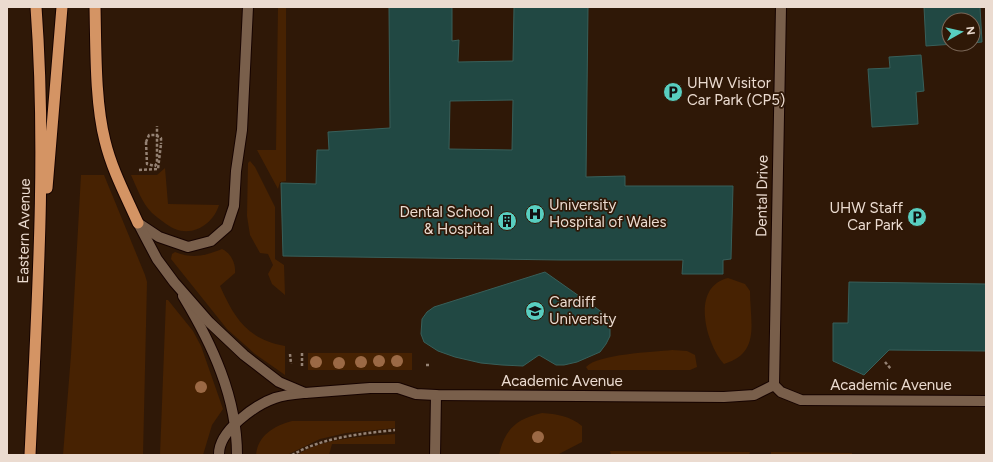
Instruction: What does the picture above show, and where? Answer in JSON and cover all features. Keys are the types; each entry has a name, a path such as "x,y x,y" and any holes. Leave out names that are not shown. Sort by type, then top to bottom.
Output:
{"highway":[{"name":"Eastern Avenue","path":"30,455 38,289 41,141 36,7"},
{"path":"38,289 62,7"},
{"path":"94,7 101,120 105,141 114,170 138,223"}],"street":[{"path":"138,223 159,237 188,247 211,240 227,227 234,206 236,171 242,130 248,7"},
{"name":"Dental Drive","path":"774,385 781,7"},
{"path":"138,223 157,258 174,282 209,342 230,400 235,424 238,455"},
{"name":"Academic Avenue","path":"174,282 209,322 244,355 279,382 305,393 370,388 398,388 416,394 436,395 736,397 754,395 774,385 781,392 801,400 986,401"},
{"path":"219,455 225,436 235,424 261,404 276,397 305,393"},
{"path":"435,455 436,395"}],"path":[{"path":"135,170 158,169 160,164 161,138 155,135 146,138 147,162 149,166 155,166 157,163 157,126"},
{"path":"302,354 302,367"},
{"path":"885,362 891,369"},
{"path":"292,455 310,446 333,438 395,430"}],"shaded area":[{"path":"278,7 286,7 286,181 280,182 278,189 257,150 276,150"},
{"path":"250,161 255,167 275,207 275,259 284,265 285,295 272,284 268,274 273,265 268,254 260,253 250,235 247,216 248,163"},
{"path":"165,168 168,204 219,205 213,217 203,226 190,231 175,229 154,215 145,205 131,175 157,175"},
{"path":"81,175 104,175 147,282 143,455 63,455 71,355"},
{"path":"222,249 228,253 234,263 235,273 220,286 231,308 237,318 252,333 272,343 285,346 285,375 255,354 227,329 171,259 172,254 175,252 198,256"},
{"path":"728,278 745,284 750,291 752,325 751,335 744,352 736,359 724,364 717,355 707,330 705,304 709,292 716,283"},
{"path":"166,300 168,300 193,331 201,346 223,409 212,425 203,455 160,455"},
{"path":"672,350 687,351 695,355 697,367 690,370 588,370 586,367 592,363 613,356"},
{"path":"308,353 412,353 412,370 308,370"},
{"path":"542,413 563,416 582,426 582,442 557,455 499,455 505,438 513,426 525,418"},
{"path":"292,421 395,421 395,428 346,433 320,439 287,455 256,455 260,442 268,432"},
{"path":"395,434 395,444 332,444 329,455 297,455 308,449 332,441 357,437"},
{"path":"610,451 750,452 749,455 611,455"},
{"path":"771,452 852,453 852,455 771,455"}],"building":[{"name":"Dental School & Hospital","path":"389,7 452,7 452,41 459,40 458,62 513,61 514,7 588,7 586,177 625,176 625,186 733,186 731,259 723,260 723,274 682,274 683,260 561,260 283,256 281,183 316,184 317,150 329,150 328,132 390,128","holes":["513,100 512,150 449,149 450,101"]},
{"path":"924,7 980,7 980,12 941,12 941,45 926,46"},
{"path":"921,55 924,91 916,92 918,124 872,127 868,69 890,68 889,57"},
{"path":"545,272 606,315 610,323 610,336 600,352 577,362 564,365 556,365 539,355 523,366 502,365 481,363 455,357 438,351 424,342 421,334 422,319 427,312 434,307"},
{"path":"849,282 986,284 986,351 889,350 864,375 833,361 833,323 848,323"}],"place":[{"name":"UHW Visitor Car Park (CP5)","path":"673,92"},
{"name":"University Hospital of Wales","path":"535,214"},
{"name":"UHW Staff Car Park","path":"917,217"},
{"name":"Dental School & Hospital","path":"507,221"},
{"name":"Cardiff University","path":"535,311"}]}
